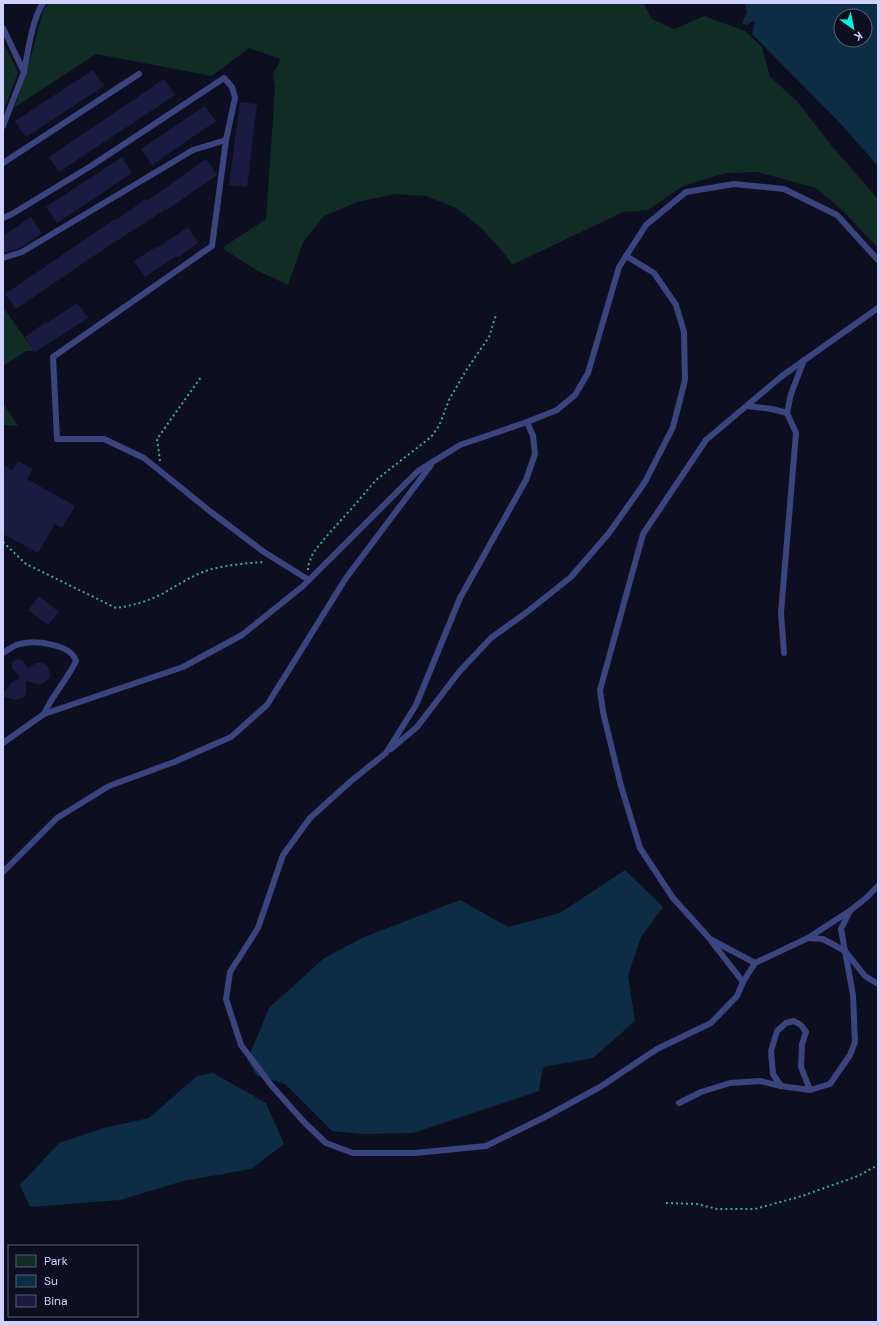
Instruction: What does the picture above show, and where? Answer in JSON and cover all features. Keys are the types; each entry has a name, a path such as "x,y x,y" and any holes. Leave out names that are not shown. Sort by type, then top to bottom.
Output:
{"lane":[{"path":"3,126 24,72 29,44 38,10 43,3"},
{"path":"3,28 24,72"},
{"path":"3,163 139,74"},
{"path":"3,218 91,166 224,78 232,87 235,98 226,140 212,246 53,357 57,439 104,439 144,458 264,552 309,580"},
{"path":"3,258 22,252 194,150 226,140"},
{"path":"3,743 44,714 183,667 242,635 309,580 418,471 460,445 557,410 575,395 588,373 619,267 646,225 686,192 734,184 784,189 836,214 878,260"},
{"path":"626,256 654,272 676,305 684,332 686,380 673,426 645,482 609,533 571,577 491,638 460,672 417,727 351,781 310,818 283,856 258,928 230,972 226,999 241,1045 271,1085 304,1122 326,1143 353,1153 415,1153 486,1146 545,1117 600,1087 657,1049 711,1023 737,996 743,982 755,963 808,938 851,910 878,886"},
{"path":"743,982 710,939 673,898 640,848 621,786 603,712 600,690 643,534 706,440 782,376 878,308"},
{"path":"784,653 781,613 796,432 787,414 791,394 804,360"},
{"path":"747,406 772,409 787,414"},
{"path":"386,753 416,705 460,598 526,480 535,454 533,436 527,422"},
{"path":"3,872 57,818 109,786 174,762 231,737 268,705 346,578 435,460"},
{"path":"3,653 19,644 41,642 60,647 70,652 75,657 76,661 69,676 50,701 44,714"},
{"path":"680,1103 701,1092 730,1083 760,1081 781,1086 810,1090 830,1084 850,1055 855,1042 853,995 841,929 851,910"},
{"path":"808,938 823,939 844,951 865,976 878,984"},
{"path":"710,939 755,963"},
{"path":"781,1086 773,1074 771,1051 777,1031 786,1023 794,1021 802,1025 806,1032 802,1044 801,1067 810,1090"}],"path":[{"path":"309,580 308,566 313,553 325,538 376,480 431,437 439,426 449,400 467,369 489,337 496,315"},
{"path":"163,473 156,439 202,377"},
{"path":"3,542 26,564 116,608 132,606 161,594 184,581 212,569 250,563 279,561"},
{"path":"666,1202 697,1204 718,1209 754,1209 802,1196 858,1176 878,1165"}],"green space":[{"path":"48,3 643,3 652,19 674,29 704,16 745,31 762,47 770,77 797,101 831,145 878,199 878,248 843,211 816,188 757,172 726,173 683,186 648,210 623,212 512,265 504,253 480,227 456,208 426,196 396,194 357,202 324,216 303,242 288,285 256,270 222,248 266,219 275,88 273,74 281,59 249,48 212,76 96,54 15,107 28,67 43,11"},
{"path":"3,42 18,72 3,113"},
{"path":"3,307 34,351 26,351 3,366"},
{"path":"3,403 18,426 3,425"}],"water":[{"path":"745,3 878,3 878,166 839,122 752,34 755,22 752,21 747,25 742,23 747,13"},
{"path":"625,870 663,907 641,937 628,975 635,1021 593,1058 543,1067 539,1091 413,1133 363,1134 332,1131 285,1084 257,1076 247,1059 269,1008 323,959 362,938 460,900 508,927 560,913"},
{"path":"213,1073 266,1103 284,1144 251,1169 183,1181 120,1200 30,1207 20,1185 59,1143 104,1128 149,1118 197,1076"}],"building":[{"path":"93,70 104,86 26,137 15,121"},
{"path":"164,79 175,95 59,172 49,157"},
{"path":"240,102 257,104 247,187 229,185"},
{"path":"205,106 216,121 152,165 141,149"},
{"path":"122,157 132,173 57,223 46,207"},
{"path":"206,159 217,175 167,210 166,209 104,249 16,309 5,294 115,219 116,220 146,199 147,201"},
{"path":"31,217 42,233 20,248 3,253 3,236"},
{"path":"188,227 198,243 177,258 176,256 145,277 134,261 156,247 157,248"},
{"path":"77,303 88,318 35,352 25,337"},
{"path":"18,461 33,469 27,479 75,506 62,528 55,524 38,553 3,534 3,465 13,470"},
{"path":"39,596 59,612 48,625 28,610"},
{"path":"17,659 22,660 28,668 36,663 45,664 48,667 50,675 49,679 42,684 26,681 25,696 16,700 3,697 3,693 11,683 20,678 12,668 12,662"}]}
